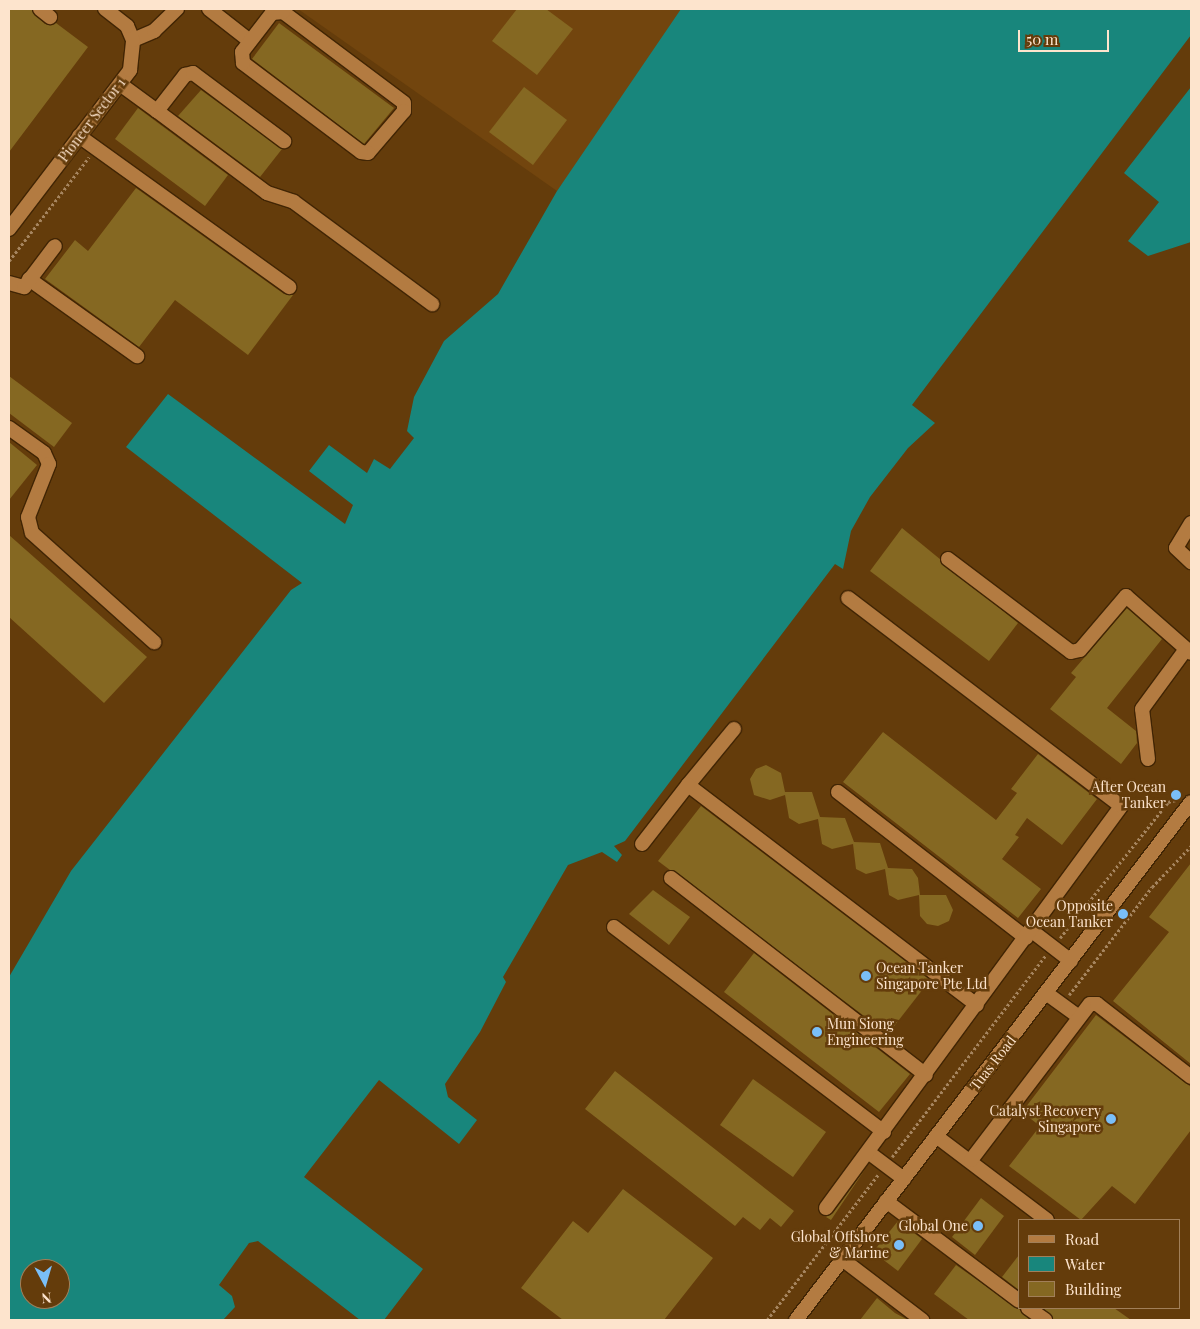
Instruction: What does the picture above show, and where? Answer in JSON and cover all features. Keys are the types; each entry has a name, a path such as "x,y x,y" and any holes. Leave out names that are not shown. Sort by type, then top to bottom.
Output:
{"street":[{"path":"105,9 127,26 133,40 154,31 177,9"},
{"path":"209,9 250,41"},
{"path":"283,12 402,101 405,108 371,151 360,152 243,63 242,52 250,41 272,13 283,12"},
{"name":"Pioneer Sector 1","path":"9,229 130,70 133,40"},
{"path":"157,111 185,75 193,74 284,141"},
{"path":"120,84 266,193 294,202 432,304"},
{"path":"79,136 289,287"},
{"path":"9,283 21,288 54,246"},
{"path":"29,279 137,356"},
{"path":"9,428 44,454 49,464 28,517 32,533 154,642"},
{"path":"1191,523 1176,548 1191,562"},
{"path":"948,558 1071,652 1080,650 1126,596 1189,651 1142,709 1148,759"},
{"path":"826,1208 1121,810 1121,803 848,598"},
{"path":"642,844 734,729"},
{"path":"688,785 977,1006"},
{"path":"838,792 1029,934 1052,947 1071,962"},
{"name":"Tuas Road","path":"796,1320 1190,804"},
{"path":"671,878 926,1075"},
{"path":"614,927 884,1132"},
{"path":"1046,993 1078,1017"},
{"path":"970,1160 1087,1005 1097,1004 1191,1077"},
{"path":"936,1136 1046,1219"},
{"path":"868,1152 904,1178"},
{"path":"886,1201 1018,1300"},
{"path":"842,1259 922,1320"},
{"path":"1029,1309 1045,1320"}],"path":[{"path":"9,261 96,148"},
{"path":"767,1320 1052,947 1168,802 1190,804"},
{"path":"1062,1005 1152,887 1191,846"}],"shaded area":[{"path":"298,9 692,9 557,191"}],"water":[{"path":"681,9 1191,9 1191,35 912,405 935,423 908,448 870,497 851,531 843,569 835,564 625,841 614,846 622,855 617,862 602,852 568,865 503,977 506,982 480,1032 445,1084 448,1097 477,1120 459,1144 379,1080 304,1177 423,1269 384,1320 360,1320 258,1241 249,1243 219,1285 232,1296 235,1307 223,1320 9,1320 9,977 71,871 291,590 302,583 126,447 168,394 345,524 353,505 309,471 329,445 367,473 374,459 390,469 414,438 407,431 414,397 444,341 498,294 557,191"},
{"path":"1191,87 1191,242 1148,256 1128,241 1159,202 1124,173"}],"building":[{"path":"9,9 31,9 45,24 56,23 88,47 9,152"},
{"path":"517,9 546,9 573,29 537,75 492,41"},
{"path":"279,23 394,108 364,144 252,59"},
{"path":"524,87 567,120 533,165 489,132"},
{"path":"201,90 282,149 260,177 178,116"},
{"path":"138,108 228,175 205,206 115,139"},
{"path":"136,188 284,294 293,295 248,355 175,300 139,347 45,279 75,240 88,251"},
{"path":"9,376 72,423 54,447 9,413"},
{"path":"9,442 37,465 9,500"},
{"path":"902,528 1018,623 989,661 870,571"},
{"path":"9,535 147,657 104,703 9,617"},
{"path":"1127,608 1162,639 1107,708 1136,731 1137,743 1121,764 1050,709 1076,677 1071,673"},
{"path":"883,732 996,820 1017,793 1011,789 1038,754 1097,799 1062,845 1027,818 1015,835 1019,837 1002,859 1041,889 1018,918 843,782"},
{"path":"766,765 781,773 785,792 812,792 820,817 845,818 854,842 880,843 888,868 912,869 918,878 920,895 946,895 953,910 949,921 938,926 927,924 920,916 919,895 898,900 889,895 885,869 866,874 856,869 853,844 832,849 822,844 818,819 799,824 789,818 785,795 770,800 754,795 750,779 756,769"},
{"path":"701,806 930,980 888,1034 658,861"},
{"path":"1191,863 1191,1064 1113,1001 1169,932 1149,917"},
{"path":"653,890 690,917 669,945 629,914"},
{"name":"Mun Siong Engineering","path":"754,953 910,1074 879,1112 724,992"},
{"name":"Catalyst Recovery Singapore","path":"1096,1015 1191,1087 1191,1130 1135,1204 1112,1186 1082,1219 1009,1166 1040,1126 1022,1112"},
{"path":"615,1071 794,1211 781,1227 770,1218 760,1230 743,1217 735,1226 585,1109"},
{"path":"753,1079 826,1132 793,1177 720,1125"},
{"path":"866,1168 831,1220 826,1217 833,1213"},
{"path":"623,1189 713,1258 664,1320 563,1320 521,1288 573,1221 588,1233"},
{"name":"Global One","path":"981,1198 1004,1216 975,1255 952,1237"},
{"name":"Global Offshore & Marine","path":"898,1221 922,1239 898,1271 873,1252"},
{"path":"1018,1256 1018,1289 1002,1277"},
{"path":"956,1265 1020,1310 1030,1320 969,1320 934,1294"},
{"path":"877,1298 895,1313 908,1320 860,1320"},
{"path":"1044,1309 1115,1309 1131,1320 1054,1320"}],"place":[{"name":"After Ocean Tanker","path":"1176,795"},
{"name":"Opposite Ocean Tanker","path":"1123,914"},
{"name":"Ocean Tanker Singapore Pte Ltd","path":"866,976"},
{"name":"Mun Siong Engineering","path":"817,1032"},
{"name":"Catalyst Recovery Singapore","path":"1111,1119"},
{"name":"Global One","path":"978,1226"},
{"name":"Global Offshore & Marine","path":"899,1245"}]}
